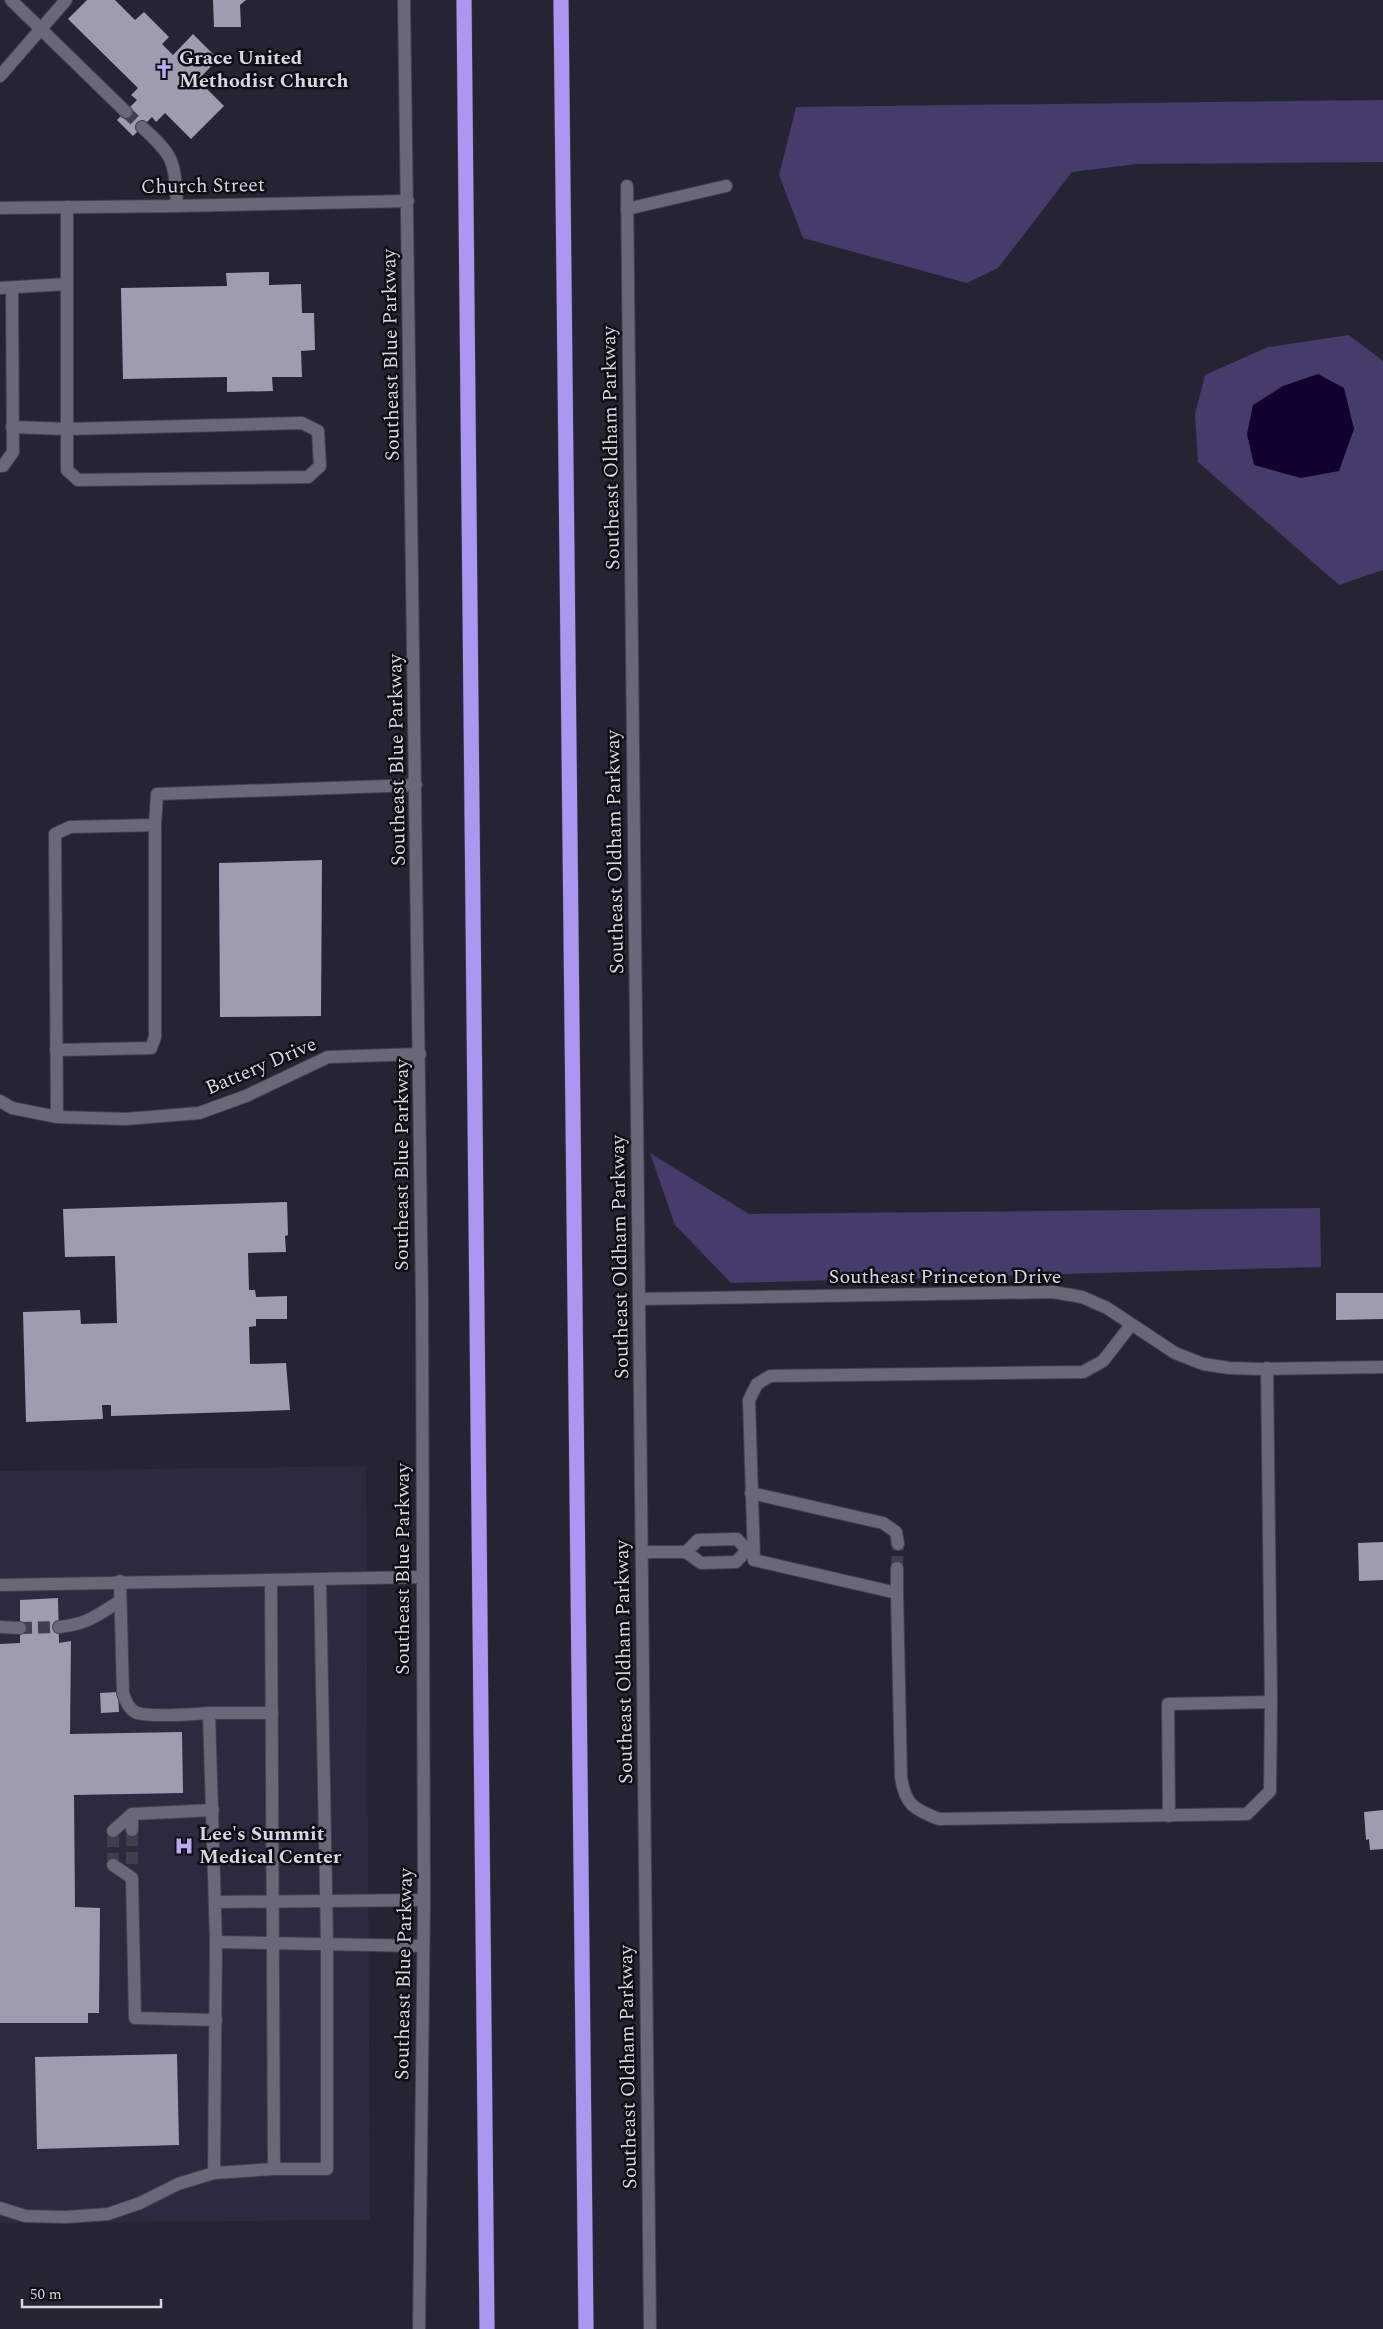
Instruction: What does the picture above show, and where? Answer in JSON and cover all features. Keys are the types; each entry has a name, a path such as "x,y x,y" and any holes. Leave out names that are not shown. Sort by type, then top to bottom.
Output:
{"highway":[{"path":"464,0 487,2329"},
{"path":"561,0 586,2329"}],"street":[{"path":"11,0 126,112"},
{"path":"0,76 66,0"},
{"name":"Southeast Blue Parkway","path":"404,0 420,1054 424,1900 419,2329"},
{"path":"142,127 167,150 175,169 178,206"},
{"name":"Southeast Oldham Parkway","path":"626,186 650,2329"},
{"path":"627,208 726,186"},
{"name":"Church Street","path":"0,208 408,201"},
{"path":"12,427 68,429 302,423 318,431 320,466 308,477 78,480 68,470 68,429 67,284 67,207"},
{"path":"0,466 3,466 13,452 6,288 67,284"},
{"path":"56,1050 152,1048 155,1037 154,825 157,794 416,784"},
{"path":"56,1117 56,834 70,827 154,825"},
{"name":"Battery Drive","path":"0,1101 12,1108 56,1117 126,1119 198,1113 246,1096 328,1057 420,1054"},
{"name":"Southeast Princeton Drive","path":"639,1299 1053,1292 1082,1297 1107,1308 1175,1353 1203,1364 1229,1368 1383,1367"},
{"path":"642,1552 686,1552 701,1563 736,1562 749,1550 751,1492 749,1400 757,1384 770,1376 1083,1372 1103,1361 1131,1325"},
{"path":"898,1568 901,1777 904,1794 915,1810 939,1819 1247,1814 1270,1791 1271,1702 1267,1368"},
{"path":"751,1492 883,1523 896,1532 898,1544"},
{"path":"686,1552 698,1540 737,1539 749,1550 754,1560 897,1593"},
{"path":"0,1585 120,1581 422,1577"},
{"path":"0,2208 25,2216 66,2217 108,2214 140,2203 178,2184 214,2172 327,2169 327,1943 320,1579"},
{"path":"271,1580 271,1942 274,2169"},
{"path":"120,1581 123,1693 127,1705 136,1713 147,1715 272,1713"},
{"path":"59,1626 79,1624 93,1619 120,1600"},
{"path":"0,1627 20,1628"},
{"path":"1168,1816 1168,1704 1271,1702"},
{"path":"209,1714 216,1902 214,2172"},
{"path":"113,1831 132,1814 213,1810"},
{"path":"132,1814 132,1830"},
{"path":"132,1864 135,2018 216,2020"},
{"path":"113,1865 132,1878"},
{"path":"216,1902 424,1900"},
{"path":"216,1942 422,1946"}],"shaded area":[{"path":"1383,100 1383,162 1137,164 1072,172 998,268 967,283 803,238 779,175 796,107"},
{"path":"1349,335 1383,361 1383,570 1339,585 1198,462 1195,414 1205,375 1268,347"},
{"path":"1318,374 1344,388 1354,429 1339,471 1301,478 1254,465 1247,434 1253,405 1283,386"},
{"path":"650,1153 749,1214 1320,1208 1321,1267 731,1283 675,1225"},
{"name":"Lee's Summit Medical Center","path":"366,1466 370,2220 0,2223 0,1471"}],"building":[{"name":"Grace United Methodist Church","path":"87,0 115,0 135,20 144,12 169,37 162,44 173,55 193,34 218,59 198,80 224,106 191,139 165,113 156,122 152,117 133,136 117,120 137,100 131,95 138,88 68,19"},
{"name":"Grace United Methodist Church","path":"213,0 246,0 240,5 241,27 214,27"},
{"path":"269,272 269,285 301,284 302,313 314,313 315,350 301,351 302,377 272,377 273,391 227,392 227,377 123,379 121,288 227,286 226,273"},
{"path":"322,860 321,1016 220,1017 219,863"},
{"path":"287,1202 288,1235 285,1236 286,1252 248,1253 249,1290 255,1290 256,1297 287,1296 287,1319 256,1319 256,1326 249,1327 250,1364 286,1363 290,1410 111,1416 111,1405 102,1405 103,1419 26,1422 23,1312 80,1310 81,1324 117,1323 115,1256 65,1257 63,1209"},
{"path":"1336,1293 1383,1293 1383,1319 1336,1320"},
{"path":"1383,1542 1383,1580 1359,1581 1358,1543"},
{"path":"58,1598 59,1643 71,1641 70,1734 182,1732 183,1793 74,1795 75,1907 100,1908 99,2013 88,2013 88,2023 0,2023 0,1644 20,1643 20,1600"},
{"path":"118,1692 119,1712 101,1713 100,1693"},
{"path":"1383,1810 1383,1849 1370,1850 1369,1839 1366,1840 1364,1812"},
{"path":"177,2054 179,2145 37,2149 35,2057"}],"tunnel":[{"path":"126,112 142,127"},
{"path":"897,1568 898,1544"},
{"path":"20,1628 59,1627"},
{"path":"132,1830 132,1864"},
{"path":"113,1831 113,1865"}],"place":[{"name":"Grace United Methodist Church","path":"164,69"},
{"name":"Lee's Summit Medical Center","path":"184,1846"}]}
